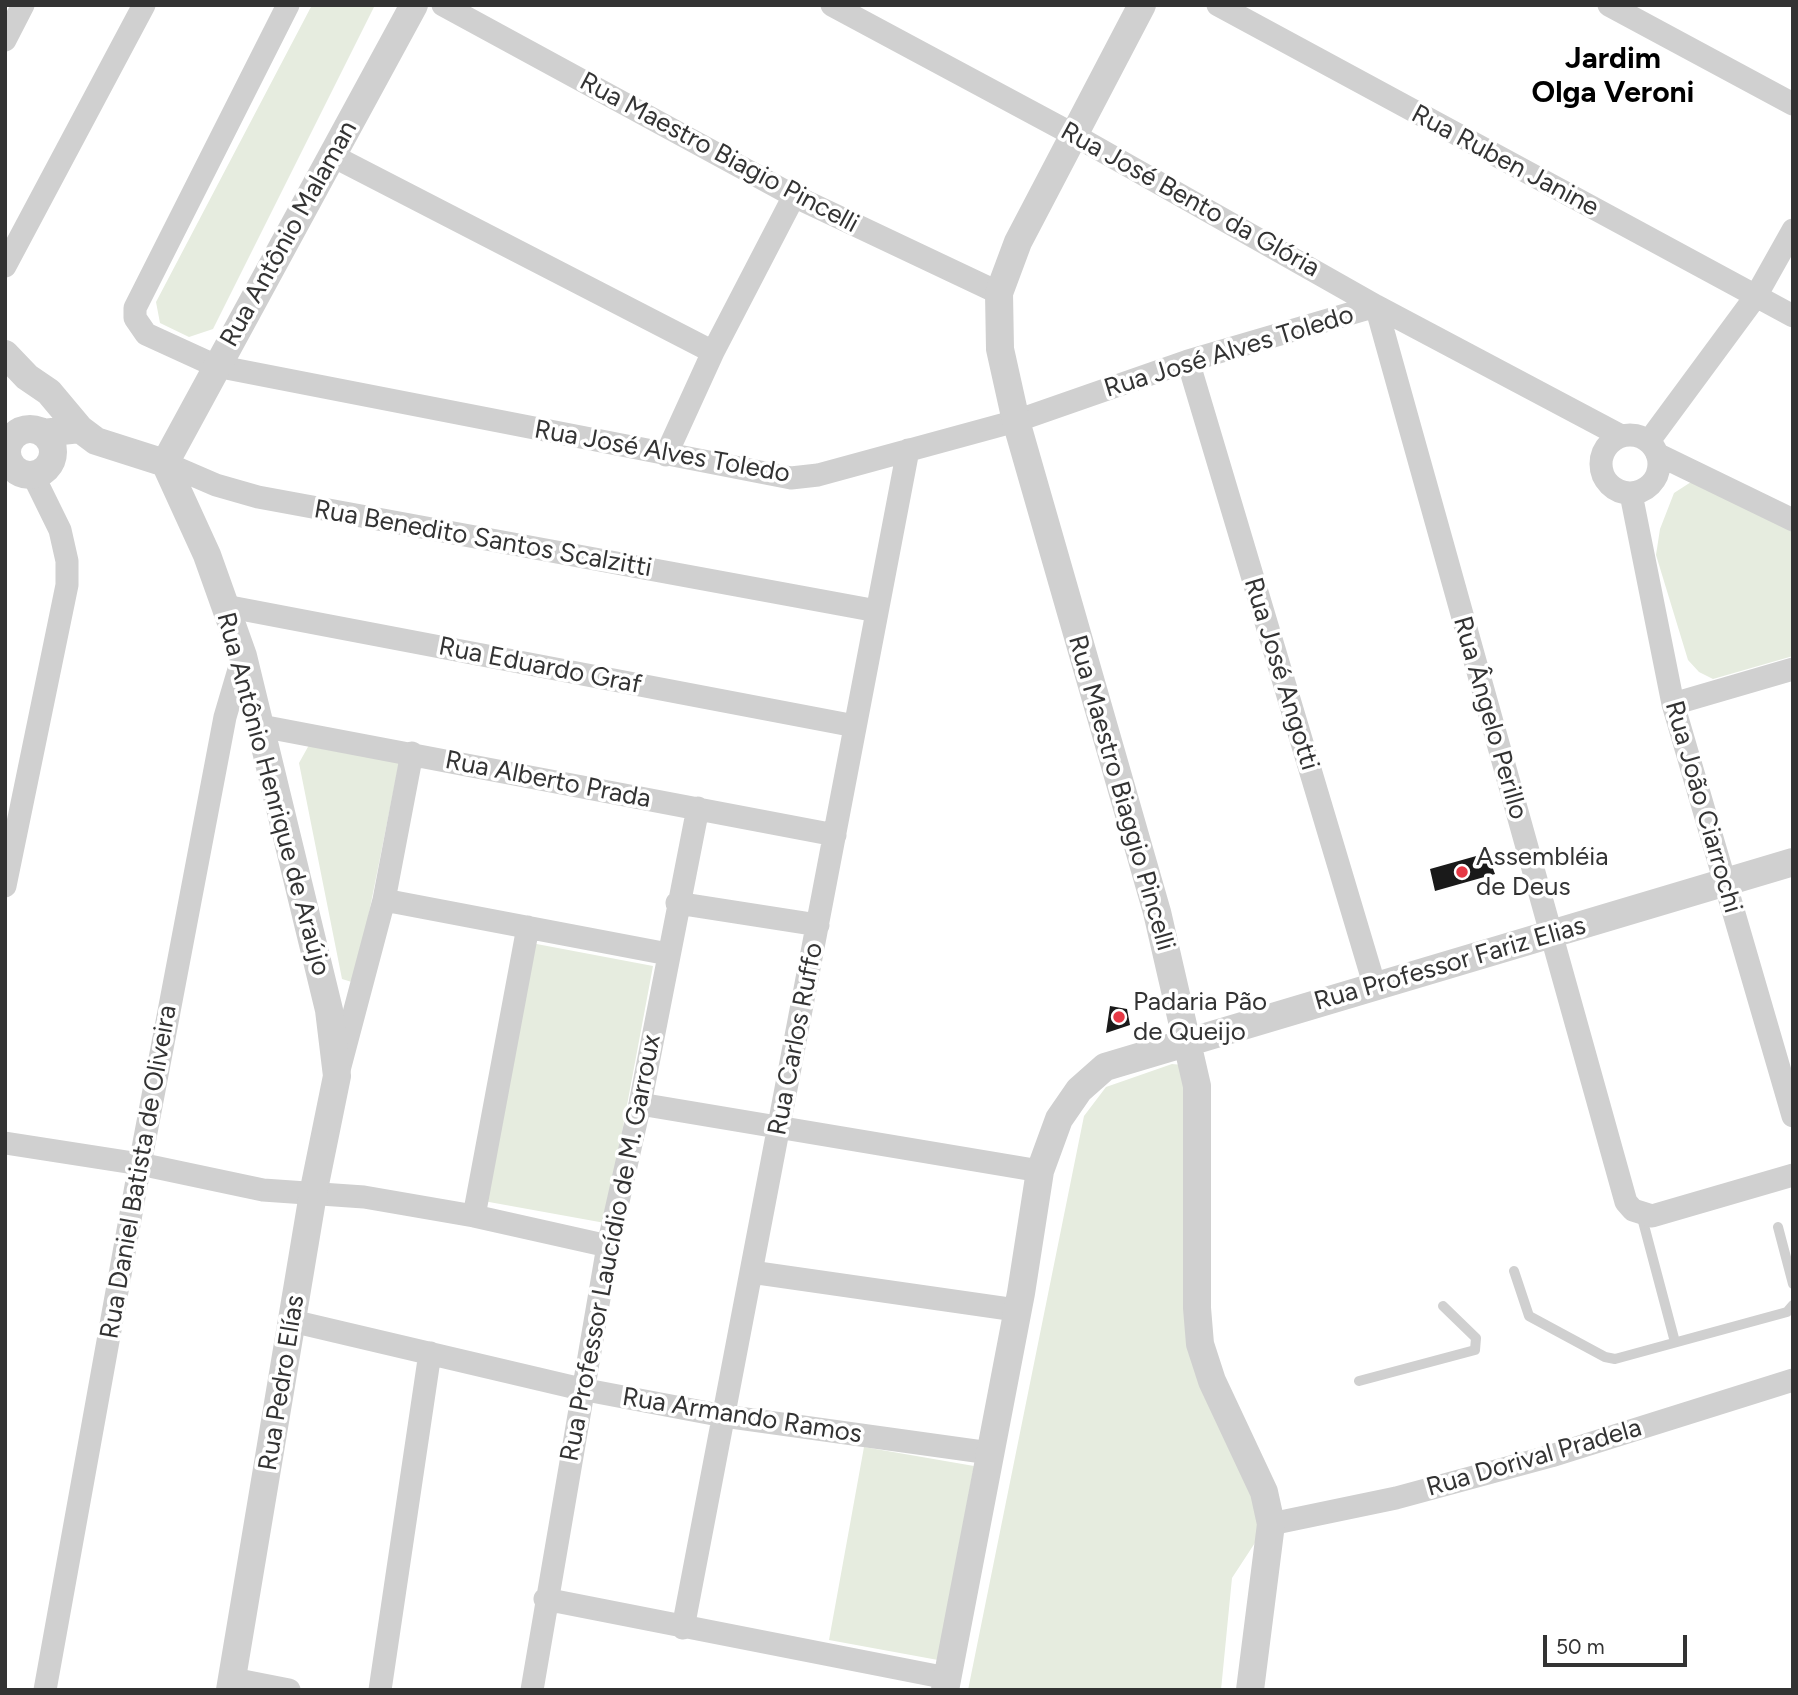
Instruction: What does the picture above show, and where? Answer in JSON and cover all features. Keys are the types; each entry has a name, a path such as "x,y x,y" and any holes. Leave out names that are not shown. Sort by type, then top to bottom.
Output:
{"street":[{"path":"5,40 23,5"},
{"path":"5,266 144,5"},
{"name":"Rua José Alves Toledo","path":"288,5 135,308 135,318 146,334 216,366 792,478 818,475 1016,421 1188,361 1376,306"},
{"name":"Rua Antônio Malaman","path":"165,463 414,5"},
{"name":"Rua Maestro Biagio Pincelli","path":"443,5 794,196 999,293"},
{"name":"Rua José Bento da Glória","path":"832,5 1074,135 1376,306 1621,436"},
{"name":"Rua Maestro Biaggio Pincelli","path":"1142,5 1018,242 999,293 1000,349 1016,421 1157,912 1197,1086 1197,1308 1200,1343 1212,1381 1264,1492 1271,1524 1250,1690"},
{"name":"Rua Ruben Janine","path":"1218,5 1793,316"},
{"path":"1609,5 1793,104"},
{"path":"333,156 713,352"},
{"path":"666,455 713,352 794,196"},
{"path":"1793,230 1756,296 1653,447 1658,472 1654,480 1640,492 1631,494 1613,489 1602,474 1600,464 1606,447 1621,436 1631,434 1653,447 1793,520"},
{"name":"Rua Ângelo Perillo","path":"1376,306 1626,1202 1641,1214"},
{"path":"5,354 27,377 49,392 88,435"},
{"name":"Rua José Angotti","path":"1188,361 1375,987"},
{"path":"27,377 51,461 43,470 33,475"},
{"path":"5,886 67,585 67,561 60,530 33,475 13,468 6,447 10,440 23,430 45,438"},
{"name":"Rua Benedito Santos Scalzitti","path":"45,438 88,435 216,485 258,497 877,611"},
{"name":"Rua Carlos Ruffo","path":"683,1628 908,450"},
{"name":"Rua Antônio Henrique de Araújo","path":"165,463 207,555 243,656 329,1010"},
{"name":"Rua João Ciarrochi","path":"1631,494 1673,704 1793,1116"},
{"name":"Rua Eduardo Graf","path":"225,606 855,726"},
{"name":"Rua Daniel Batista de Oliveira","path":"45,1690 139,1164 225,717 243,656"},
{"path":"1673,704 1793,669"},
{"name":"Rua Alberto Prada","path":"261,726 835,835"},
{"name":"Rua Pedro Elías","path":"232,1684 313,1194 337,1076 384,900 412,754"},
{"name":"Rua Professor Laucídio de M. Garroux","path":"532,1690 581,1389 698,808"},
{"name":"Rua Professor Fariz Elias","path":"946,1684 1040,1171 1059,1119 1079,1090 1105,1067 1793,862"},
{"path":"384,900 668,954"},
{"path":"677,903 817,925"},
{"path":"474,1216 528,927"},
{"name":"Rua Pedro Elías","path":"329,1010 337,1076"},
{"path":"640,1104 1040,1171"},
{"path":"5,1143 139,1164 263,1189 364,1197 474,1216 608,1246"},
{"path":"1641,1214 1652,1216 1793,1175"},
{"path":"751,1272 1016,1310"},
{"name":"Rua Armando Ramos","path":"292,1321 581,1389 724,1416 989,1453"},
{"path":"380,1690 430,1353"},
{"name":"Rua Dorival Pradela","path":"1271,1524 1396,1497 1551,1456 1793,1380"},
{"path":"545,1599 946,1684"},
{"path":"232,1684 289,1690"}],"lane":[{"path":"1641,1214 1675,1342"},
{"path":"1777,1227 1793,1284"},
{"path":"1514,1271 1529,1316 1605,1357 1615,1359 1787,1312 1793,1305"},
{"path":"1359,1381 1475,1350 1476,1338 1443,1306"}],"shaded area":[{"path":"312,5 375,5 213,329 189,337 160,323 156,302"},
{"path":"1691,482 1793,527 1793,656 1713,679 1699,672 1688,660 1656,555 1660,529 1674,493"},
{"path":"309,745 399,763 355,983 342,979 299,763"},
{"path":"526,942 653,966 605,1223 478,1200"},
{"path":"1172,1064 1183,1065 1184,1309 1266,1526 1232,1578 1221,1690 968,1690 1084,1116 1106,1087"},
{"path":"864,1447 974,1466 938,1660 829,1640"}],"building":[{"name":"Assembléia de Deus","path":"1487,853 1495,874 1435,891 1430,869"},
{"name":"Padaria Pão de Queijo","path":"1110,1006 1127,1009 1130,1025 1106,1033"}],"place":[{"name":"Assembléia de Deus","path":"1462,872"},
{"name":"Padaria Pão de Queijo","path":"1119,1017"}],"district":[{"name":"Jardim Olga Veroni","path":"1613,76"}]}
